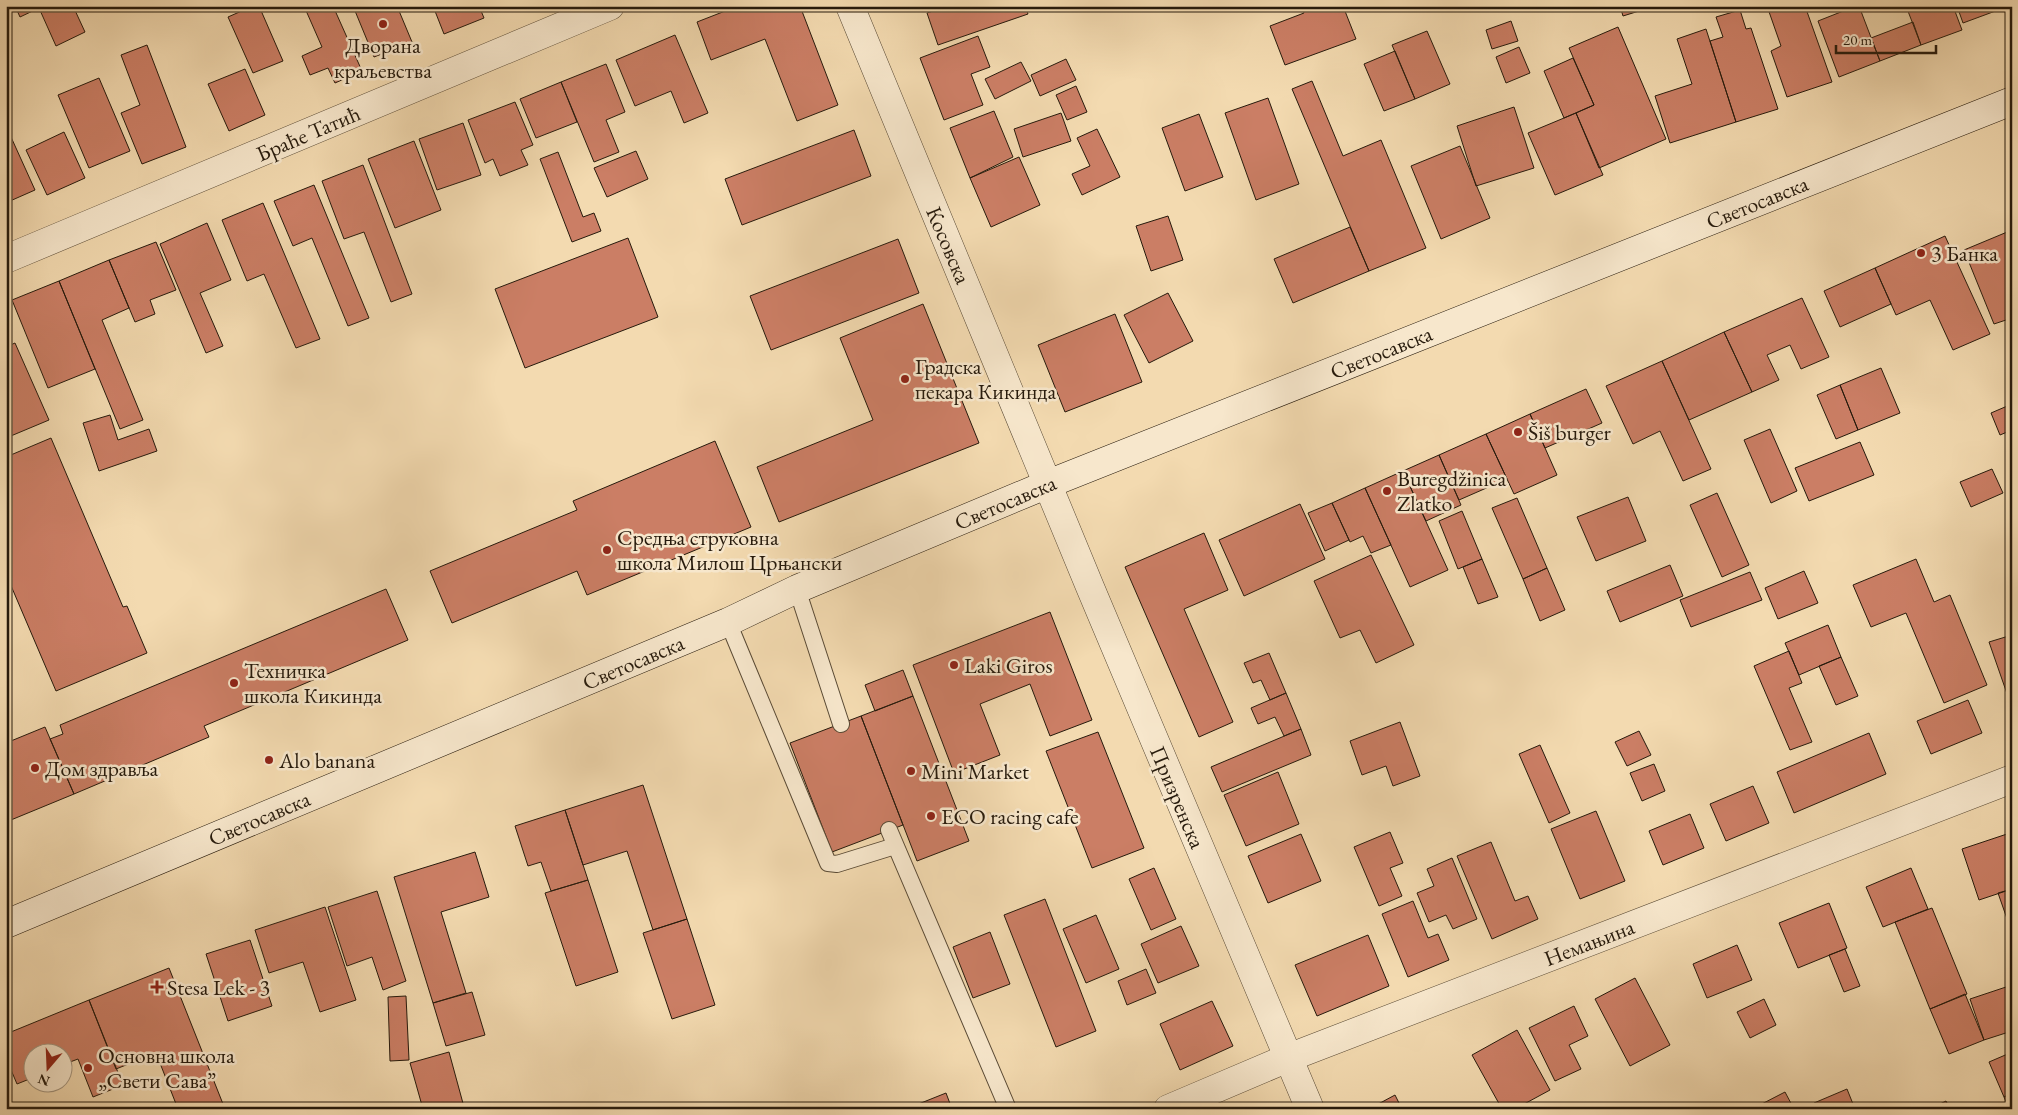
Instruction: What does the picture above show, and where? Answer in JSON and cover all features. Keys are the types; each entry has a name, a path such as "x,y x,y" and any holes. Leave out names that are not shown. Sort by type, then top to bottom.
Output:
{"street":[{"name":"Браће Татић","path":"6,259 610,6"},
{"name":"Косовска","path":"850,6 1048,484"},
{"name":"Светосавска","path":"6,924 728,622 797,589 1048,484 2012,101"},
{"name":"Призренска","path":"1048,484 1310,1109"},
{"name":"Немањина","path":"1168,1109 1288,1058 2012,779"}],"lane":[{"path":"797,589 841,724"},
{"path":"728,622 828,863 837,864 896,846"},
{"path":"889,830 1008,1109"}],"building":[{"path":"15,6 73,6 85,32 56,46 39,8 20,17"},
{"path":"253,6 259,6 283,61 253,73 228,17"},
{"path":"304,6 333,6 362,71 335,83 328,68 310,75 302,56 322,47"},
{"name":"Дворана краљевства","path":"353,6 397,6 412,42 374,57"},
{"path":"433,6 479,6 484,18 444,34"},
{"path":"738,6 800,6 838,105 797,121 765,39 711,60 697,22"},
{"path":"948,6 1025,6 1028,14 938,45 927,13"},
{"path":"1301,6 1343,6 1356,39 1285,65 1270,26 1304,13"},
{"path":"1620,6 1655,6 1623,16"},
{"path":"1767,6 1805,6 1832,82 1787,97 1771,51 1781,46"},
{"path":"1859,6 1880,61 1839,77 1818,21"},
{"path":"1906,6 1953,6 1962,30 1921,45"},
{"path":"1957,6 2009,6 1963,23"},
{"path":"1740,10 1746,29 1751,28 1778,109 1736,122 1710,41 1723,37 1716,17"},
{"path":"1511,21 1518,41 1492,49 1486,30"},
{"path":"1913,22 1921,45 1880,61 1871,38"},
{"path":"1618,27 1666,139 1599,168 1576,113 1594,105 1569,48"},
{"path":"1706,29 1736,122 1670,143 1655,96 1692,84 1677,39"},
{"path":"1427,31 1450,84 1415,99 1392,45"},
{"path":"675,35 708,113 684,123 671,91 635,106 616,60"},
{"path":"978,36 990,67 971,74 983,105 944,120 920,58"},
{"path":"147,45 186,147 142,164 121,113 140,105 121,55"},
{"path":"1519,47 1530,73 1506,83 1496,57"},
{"path":"1395,51 1415,99 1384,111 1364,64"},
{"path":"1573,58 1594,105 1564,118 1544,71"},
{"path":"1066,59 1076,80 1040,96 1031,75"},
{"path":"1021,62 1031,81 995,99 985,79"},
{"path":"606,64 625,112 606,120 619,152 594,162 561,82"},
{"path":"245,69 265,115 229,131 208,84"},
{"path":"99,78 130,151 89,168 58,95"},
{"path":"1312,81 1343,156 1381,140 1426,248 1369,271 1292,89"},
{"path":"561,82 577,122 536,138 520,99"},
{"path":"1076,86 1087,112 1067,120 1056,95"},
{"path":"1268,98 1299,184 1256,200 1225,113"},
{"path":"515,102 533,145 521,150 528,165 500,176 493,159 485,163 468,120"},
{"path":"1514,107 1534,168 1476,186 1457,126"},
{"path":"994,111 1013,157 970,178 950,128"},
{"path":"1061,113 1071,141 1023,157 1014,129"},
{"path":"1576,113 1603,175 1555,195 1528,133"},
{"path":"1199,114 1223,177 1185,191 1162,128"},
{"path":"463,123 481,175 437,190 419,139"},
{"path":"6,126 35,190 10,201 6,192"},
{"path":"1097,129 1120,177 1082,195 1072,174 1090,166 1077,138"},
{"path":"854,130 871,176 742,225 725,179"},
{"path":"64,132 85,178 47,195 26,150"},
{"path":"414,141 441,210 395,228 368,159"},
{"path":"1460,146 1490,218 1441,239 1411,166"},
{"path":"636,151 648,179 607,197 594,168"},
{"path":"558,152 583,217 594,213 601,231 572,242 540,159"},
{"path":"1019,157 1040,205 991,227 970,178"},
{"path":"363,165 412,294 391,302 364,232 344,239 322,181"},
{"path":"314,185 369,318 348,326 312,238 293,246 274,201"},
{"path":"263,203 320,339 296,348 264,274 247,281 222,220"},
{"path":"1168,216 1183,260 1151,271 1136,226"},
{"path":"207,223 231,280 200,293 223,346 206,353 160,244"},
{"path":"1350,227 1369,271 1293,303 1274,259"},
{"path":"2012,230 2012,325 2009,319 1994,324 1964,250"},
{"path":"1945,236 1990,334 1953,350 1930,300 1896,315 1875,268"},
{"path":"628,238 658,317 525,368 495,289"},
{"path":"898,239 919,293 771,350 750,296"},
{"path":"156,242 176,290 150,300 155,314 135,322 109,260"},
{"path":"109,260 129,308 102,320 143,420 120,429 59,281"},
{"path":"1875,268 1891,304 1840,327 1824,291"},
{"path":"59,281 95,369 48,388 12,300"},
{"path":"1168,293 1193,341 1149,363 1124,315"},
{"path":"1802,298 1829,357 1801,369 1790,345 1767,355 1779,380 1752,392 1724,332"},
{"name":"Градска пекара Кикинда","path":"923,304 979,443 779,522 757,467 873,420 840,338"},
{"path":"1115,314 1142,382 1065,412 1038,345"},
{"path":"1724,332 1752,392 1689,420 1662,361"},
{"path":"15,343 49,420 6,438 6,347"},
{"path":"1662,361 1711,469 1683,481 1660,431 1633,444 1606,386"},
{"path":"1881,368 1900,413 1858,430 1840,385"},
{"path":"1840,385 1858,430 1836,439 1817,395"},
{"path":"1586,389 1602,423 1545,448 1530,414"},
{"path":"2012,404 2012,430 2000,435 1991,413"},
{"path":"1530,414 1557,475 1514,494 1486,434"},
{"path":"110,415 118,440 149,429 157,451 99,471 83,423"},
{"path":"1770,429 1797,491 1771,503 1744,440"},
{"path":"1486,434 1507,479 1459,500 1439,455"},
{"path":"51,438 123,607 127,606 147,653 56,691 6,574 6,457"},
{"path":"715,441 751,527 587,595 577,571 452,623 430,571 577,510 573,501"},
{"path":"1860,442 1874,475 1809,501 1795,468"},
{"path":"1439,455 1461,505 1426,521 1403,471"},
{"path":"1992,469 2003,493 1971,507 1960,482"},
{"path":"1403,471 1448,570 1410,587 1365,488"},
{"path":"1365,488 1391,545 1371,553 1363,536 1350,542 1332,503"},
{"path":"1717,493 1749,565 1722,577 1690,505"},
{"path":"1628,497 1646,541 1596,561 1577,517"},
{"path":"1517,498 1547,568 1523,579 1492,508"},
{"path":"1332,503 1349,540 1325,551 1308,513"},
{"path":"1300,504 1325,559 1244,596 1219,540"},
{"path":"1462,511 1482,559 1458,569 1439,521"},
{"path":"1204,533 1228,590 1184,609 1233,722 1199,737 1125,567"},
{"path":"1371,555 1414,645 1376,663 1360,630 1340,638 1314,581"},
{"path":"1482,559 1498,597 1478,604 1463,567"},
{"path":"1916,559 1934,602 1950,595 1987,685 1944,703 1906,613 1871,627 1853,585"},
{"path":"1670,565 1683,596 1620,622 1607,591"},
{"path":"1547,568 1565,610 1540,621 1523,579"},
{"path":"1804,571 1818,603 1778,619 1765,588"},
{"path":"1750,572 1762,600 1691,627 1680,600"},
{"name":"Техничка школа Кикинда","path":"386,589 408,640 204,726 209,737 74,794 50,739 63,734 60,725"},
{"path":"1050,612 1092,720 1050,736 1030,684 980,704 1000,755 954,773 913,665"},
{"path":"1828,625 1841,657 1799,675 1785,643"},
{"path":"2012,635 2012,708 1989,642"},
{"path":"1789,651 1802,683 1789,688 1812,742 1790,750 1754,666"},
{"path":"1269,653 1286,693 1270,700 1261,680 1253,683 1244,663"},
{"path":"1841,657 1858,696 1836,705 1819,666"},
{"path":"903,670 913,696 875,711 865,685"},
{"path":"1286,693 1301,729 1284,736 1275,717 1258,724 1251,708"},
{"path":"913,696 969,841 917,861 861,716"},
{"path":"1968,700 1982,733 1931,754 1917,721"},
{"path":"861,716 903,825 832,852 790,743"},
{"path":"1400,722 1420,776 1393,786 1386,766 1362,775 1350,741"},
{"name":"Дом здравља","path":"45,727 74,794 6,822 6,743"},
{"path":"1301,729 1311,755 1222,792 1211,767"},
{"path":"1639,731 1651,755 1627,766 1615,742"},
{"path":"1098,732 1144,848 1092,868 1046,751"},
{"path":"1869,733 1886,774 1794,813 1777,772"},
{"path":"1540,745 1570,813 1549,823 1519,754"},
{"path":"1654,764 1665,791 1642,801 1630,773"},
{"path":"1278,772 1299,824 1246,846 1224,795"},
{"path":"643,785 687,919 653,930 627,851 583,865 565,810"},
{"path":"1753,786 1769,823 1726,841 1710,804"},
{"path":"565,810 588,880 551,891 541,862 528,866 515,826"},
{"path":"1596,811 1625,881 1580,899 1551,829"},
{"path":"1690,814 1704,848 1663,865 1649,831"},
{"path":"1390,832 1403,863 1390,868 1402,896 1379,906 1354,847"},
{"path":"2010,833 2012,837 2012,889 1979,900 1962,849"},
{"path":"1301,834 1321,881 1268,903 1248,856"},
{"path":"1491,842 1515,901 1528,896 1538,919 1492,939 1457,856"},
{"path":"475,852 489,897 441,912 466,993 433,1003 394,877"},
{"path":"1452,858 1477,919 1453,929 1446,915 1429,922 1417,893 1434,886 1427,869"},
{"path":"1154,868 1176,919 1151,930 1129,879"},
{"path":"1911,868 1928,909 1883,927 1866,887"},
{"path":"588,880 618,972 576,986 545,893"},
{"path":"2012,889 2012,933 1998,893"},
{"path":"377,891 406,981 383,990 372,957 347,966 328,907"},
{"path":"1045,899 1096,1031 1056,1047 1004,915"},
{"path":"1413,901 1428,938 1438,934 1449,960 1408,977 1382,914"},
{"path":"1829,903 1847,948 1798,968 1779,923"},
{"path":"325,907 356,1000 320,1012 303,962 269,973 255,930"},
{"path":"1932,908 1967,994 1930,1009 1895,922"},
{"path":"1096,915 1119,969 1086,983 1063,929"},
{"path":"687,919 715,1005 672,1019 643,933"},
{"path":"1181,926 1199,966 1158,983 1141,944"},
{"path":"990,932 1010,984 973,998 953,947"},
{"path":"1368,935 1389,986 1317,1016 1295,965"},
{"path":"250,940 272,1006 228,1021 206,954"},
{"path":"1737,945 1752,980 1707,998 1693,964"},
{"path":"1845,949 1860,986 1844,992 1829,955"},
{"path":"169,968 225,1109 178,1109 156,1053 116,1069 89,1000"},
{"path":"1146,969 1156,993 1127,1005 1118,981"},
{"path":"1635,978 1670,1045 1630,1066 1595,999"},
{"path":"2009,986 2012,993 2012,1031 1984,1040 1970,999"},
{"path":"472,992 485,1035 446,1046 433,1003"},
{"path":"1965,994 1984,1040 1949,1054 1930,1009"},
{"path":"406,996 409,1060 390,1061 388,997"},
{"path":"1764,999 1776,1025 1750,1038 1737,1012"},
{"path":"89,1000 123,1085 93,1097 78,1059 72,1061 72,1042 22,1042 22,1082 17,1084 6,1058 6,1034"},
{"path":"1212,1001 1233,1046 1180,1070 1160,1024"},
{"path":"1574,1006 1588,1036 1569,1045 1581,1069 1555,1081 1529,1028"},
{"path":"1517,1030 1550,1090 1515,1109 1502,1109 1472,1055"},
{"path":"449,1052 464,1107 456,1109 423,1109 410,1063"},
{"path":"2010,1053 2012,1093 2004,1097 1989,1062"},
{"path":"1847,1089 1855,1109 1816,1109 1814,1103"},
{"path":"1785,1092 1794,1109 1754,1109 1754,1108"},
{"path":"946,1093 952,1109 906,1109"},
{"path":"2012,1093 2012,1109 2009,1109 2004,1097"},
{"path":"1395,1095 1402,1109 1369,1109"},
{"path":"1946,1101 1950,1109 1930,1109"}],"place":[{"name":"Дворана краљевства","path":"383,24"},
{"name":"3 Банка","path":"1921,253"},
{"name":"Градска пекара Кикинда","path":"905,379"},
{"name":"Šiš burger","path":"1518,432"},
{"name":"Buregdžinica Zlatko","path":"1387,491"},
{"name":"Средња струковна школа Милош Црњански","path":"607,550"},
{"name":"Laki Giros","path":"954,665"},
{"name":"Техничка школа Кикинда","path":"234,683"},
{"name":"Alo banana","path":"269,760"},
{"name":"Дом здравља","path":"35,768"},
{"name":"Mini Market","path":"911,771"},
{"name":"ECO racing cafe","path":"931,816"},
{"name":"Stesa Lek - 3","path":"157,987"},
{"name":"Основна школа „Свети Сава”","path":"88,1068"}]}
